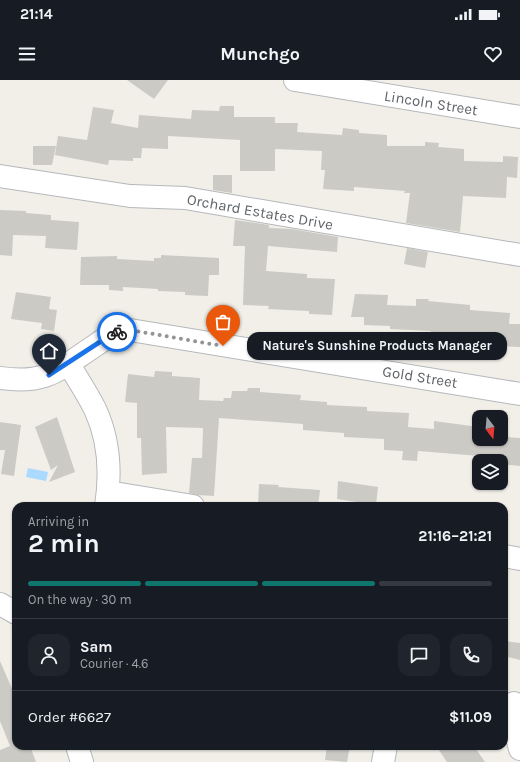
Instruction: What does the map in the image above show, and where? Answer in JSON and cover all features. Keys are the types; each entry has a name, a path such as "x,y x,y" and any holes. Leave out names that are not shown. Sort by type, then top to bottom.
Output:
{"street":[{"name":"Lincoln Street","path":"295,80 520,117"},
{"name":"Orchard Estates Drive","path":"0,176 130,196 185,198 520,255"},
{"name":"Gold Street","path":"0,378 16,380 43,378 56,372 109,336 122,331 130,330 520,394"},
{"path":"68,363 95,409 100,422 108,461 107,499 144,502"},
{"path":"508,557 520,559"},
{"path":"0,604 12,611"},
{"path":"513,703 514,726 520,749"},
{"path":"78,750 82,762"},
{"path":"383,762 385,750"}],"water":[{"path":"28,468 48,472 46,481 26,477"}],"building":[{"path":"127,80 168,80 154,99"},
{"path":"220,106 234,106 234,117 275,117 275,123 298,123 297,132 342,135 343,128 359,130 359,133 387,135 387,146 425,146 425,142 439,143 438,147 464,149 464,161 503,162 503,156 518,157 517,178 507,177 506,198 463,196 460,232 406,223 410,193 404,193 405,191 354,187 354,191 323,189 325,170 321,170 322,151 275,149 275,171 240,171 240,140 168,136 168,149 142,148 141,158 133,158 133,161 109,160 108,165 55,155 58,136 87,140 93,107 114,110 111,123 138,128 139,115 191,119 192,110 219,111"},
{"path":"33,146 56,146 52,165 33,165"},
{"path":"213,175 232,175 232,193 213,190"},
{"path":"0,210 26,211 26,213 51,215 51,220 79,222 77,250 45,248 46,236 13,235 12,256 0,255"},
{"path":"235,220 269,225 269,228 292,229 338,237 337,252 268,246 266,271 307,274 307,278 335,279 332,315 309,314 309,311 268,309 269,306 243,305 245,246 233,246"},
{"path":"407,248 428,252 425,268 404,264"},
{"path":"161,255 219,258 219,275 209,275 208,296 185,295 185,292 158,291 158,289 123,287 123,291 109,290 109,285 80,285 81,257 117,256 117,259 154,261 154,258 161,258"},
{"path":"16,292 51,297 49,309 57,310 54,331 41,329 42,323 11,319"},
{"path":"355,294 388,295 387,305 416,306 416,299 429,299 428,301 470,305 470,310 510,313 509,324 520,324 520,347 479,345 479,343 449,341 449,337 430,336 431,331 390,329 390,326 364,325 364,317 351,317"},
{"path":"155,371 172,372 172,376 200,378 199,400 223,401 224,398 231,398 232,391 247,391 248,388 260,388 260,392 301,395 300,400 327,402 327,405 367,407 367,411 409,413 408,427 434,429 434,421 472,426 472,446 508,446 508,437 520,438 520,466 508,465 508,454 472,454 472,455 418,451 417,461 402,460 403,451 384,450 384,439 344,437 344,433 303,430 303,424 219,418 214,496 189,493 192,458 202,458 203,428 166,427 167,473 142,475 141,438 137,438 137,403 125,402 128,374 154,377"},
{"path":"57,417 75,472 49,482 58,465 51,470 35,427"},
{"path":"0,422 21,425 14,476 1,474 5,450 0,450"},
{"path":"338,481 378,487 376,502 356,502 337,499"},
{"path":"259,484 320,490 318,502 258,502"},
{"path":"508,642 520,643 520,660 508,657"},
{"path":"0,661 12,689 12,750 32,750 36,762 0,762 0,750 10,746 0,721"},
{"path":"326,750 349,750 347,762 325,760"},
{"path":"439,750 477,750 485,762 447,762"}],"way so far":[{"path":"117,332 130,330 223,346"}],"place":[{"name":"Nature's Sunshine Products Manager","path":"223,346"}],"route":[{"path":"49,375 56,372 117,332"}]}
